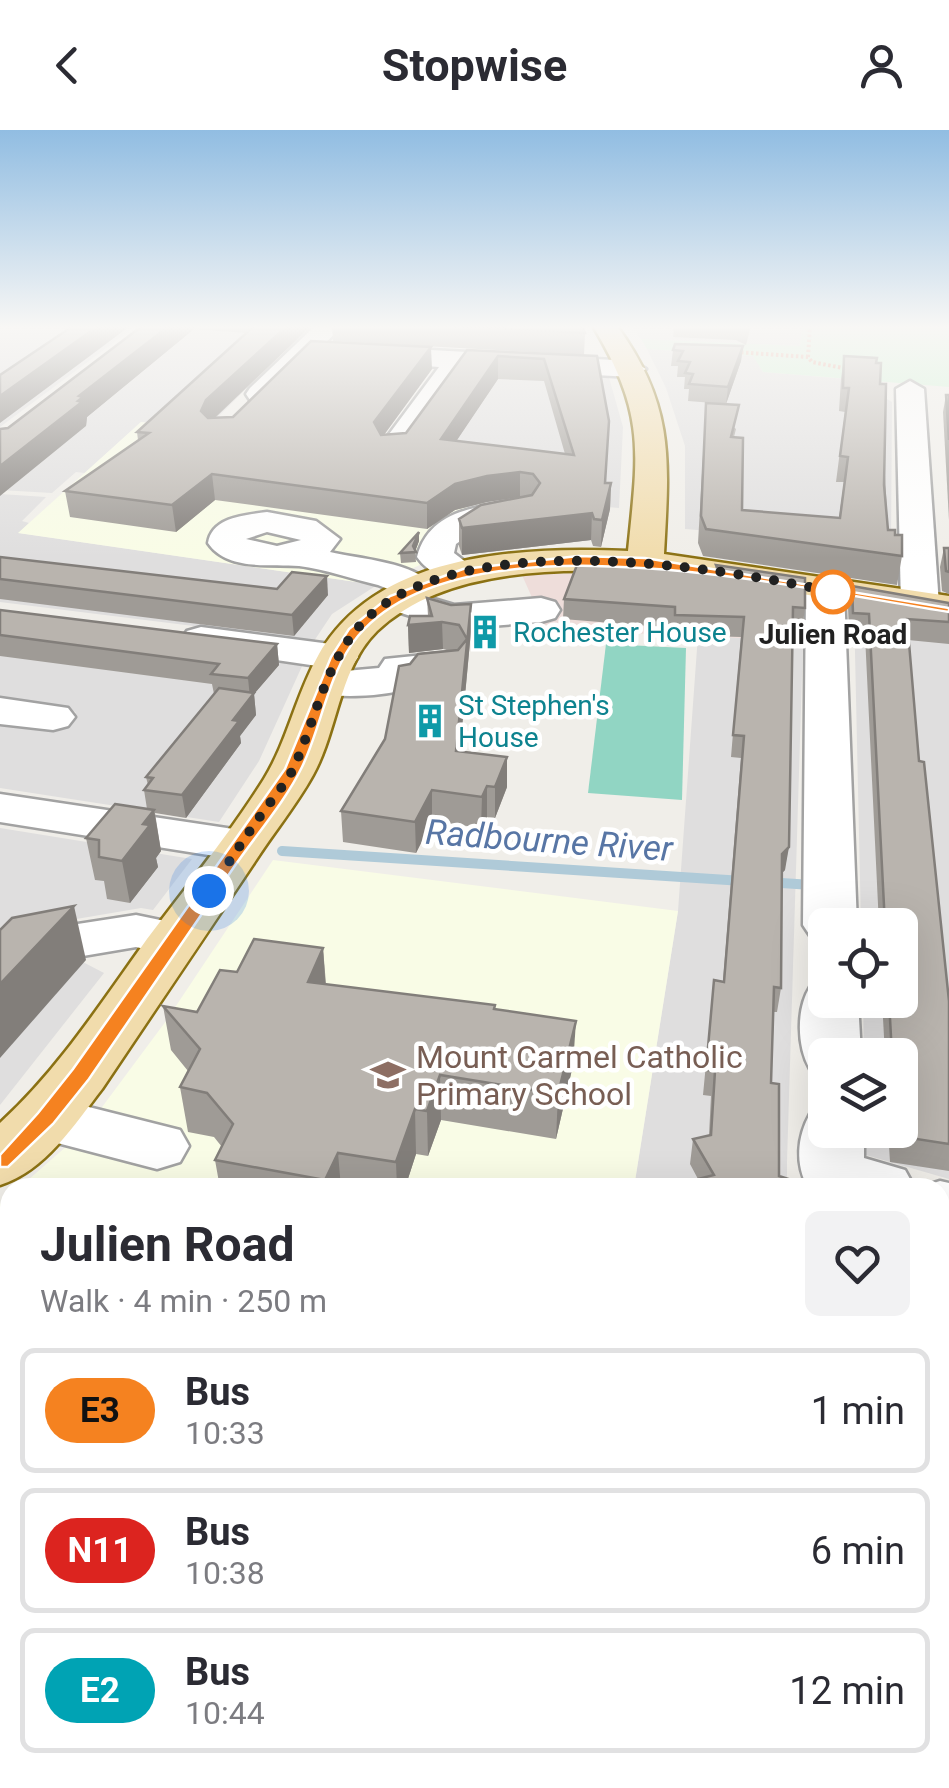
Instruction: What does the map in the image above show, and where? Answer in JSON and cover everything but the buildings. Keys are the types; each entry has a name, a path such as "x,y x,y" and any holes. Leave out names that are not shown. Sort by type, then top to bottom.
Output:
{"main road":[{"path":"645,403 654,446 645,562"},
{"path":"0,1161 46,1118 293,770 332,670 366,619 406,594 462,574 536,562 645,562 935,607"}],"street":[{"path":"236,419 252,403"},
{"path":"393,450 427,403"},
{"path":"911,403 914,478 935,607"},
{"path":"914,478 949,481"},
{"path":"462,574 435,558 441,541 466,519 519,510"},
{"path":"300,556 390,577 406,594 452,617 541,610"},
{"path":"825,590 830,908"},
{"path":"154,634 396,680 400,668 443,665"},
{"path":"0,710 53,717"},
{"path":"0,808 240,846"},
{"path":"0,953 136,931 175,938"},
{"path":"46,1118 157,1146"}],"shaded area":[{"path":"0,403 32,403 0,427"},
{"path":"89,403 232,403 205,430 141,422 85,473 76,472 52,493 0,490"},
{"path":"445,403 616,403 623,427 619,508 476,496 408,458"},
{"path":"671,403 892,403 891,546 685,529 685,446"},
{"path":"141,422 500,469 420,562 424,563 377,585 18,533"},
{"path":"0,494 46,497 22,521 29,523 19,533 377,585 332,614 314,641 0,602"},
{"path":"587,573 804,599 803,642 658,633 550,638 522,575"},
{"path":"854,607 949,619 949,1178 866,1155 866,1148 918,1148 918,1038 864,1038 863,1018 918,1018 918,908 861,908"},
{"path":"0,626 303,664 259,761 219,822 0,788 0,721 59,729 76,712 0,701"},
{"path":"698,635 803,642 787,1178 636,1178 678,911"},
{"path":"0,828 192,859 153,910 141,908 0,932"},
{"name":"Mount Carmel Catholic Primary School","path":"273,860 678,911 635,1178 30,1178 85,1130 166,1021"},
{"path":"79,960 104,973 0,1105 0,974"}],"green space":[{"path":"606,644 686,648 682,800 588,793"}],"waterway":[{"name":"Radbourne River","path":"282,851 743,881"},
{"name":"Radbourne River","path":"766,882 812,885"}],"bus line":[{"name":"E3","path":"0,1161 46,1118 81,1074 216,882 293,770 338,657 366,619 395,599 416,588 468,572 578,560 645,562 949,608"}],"place":[{"name":"Julien Road","path":"833,592"},
{"name":"Rochester House","path":"485,632"},
{"name":"St Stephen's House","path":"430,721"},
{"name":"Mount Carmel Catholic Primary School","path":"388,1075"}],"route":[{"path":"209,891 293,770 338,657 354,632 366,619 416,588 468,572 578,560 645,562 833,592"}]}
